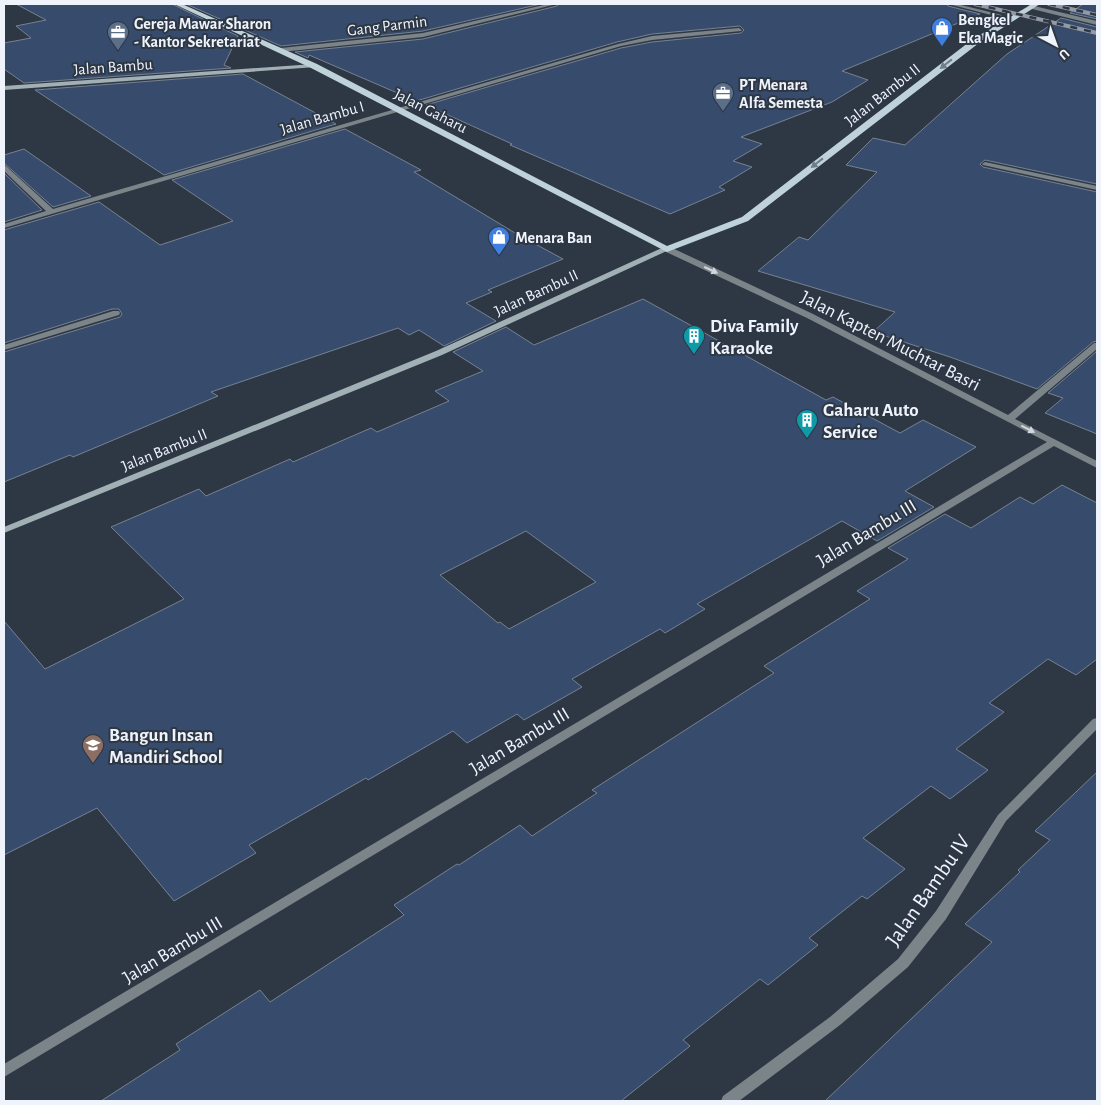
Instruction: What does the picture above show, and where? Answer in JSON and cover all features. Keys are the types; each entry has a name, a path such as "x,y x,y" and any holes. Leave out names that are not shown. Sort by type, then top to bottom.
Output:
{"main road":[{"name":"Jalan Gaharu","path":"177,4 314,66 667,249"},
{"name":"Jalan Bambu II","path":"667,249 745,219 976,40 1033,5"}],"street":[{"name":"Gang Parmin","path":"282,51 423,35 554,4"},
{"path":"953,4 1011,18"},
{"path":"1033,5 1097,23"},
{"name":"Jalan Bambu I","path":"4,226 638,40 739,30"},
{"name":"Jalan Bambu","path":"4,88 314,66"},
{"path":"985,164 1097,188"},
{"path":"4,167 51,212"},
{"name":"Jalan Kapten Muchtar Basri","path":"667,249 810,316 1097,465"},
{"name":"Jalan Bambu II","path":"4,530 439,353 667,249"},
{"path":"4,348 116,313"},
{"path":"1009,419 1097,345"},
{"name":"Jalan Bambu III","path":"4,1071 1054,442"},
{"name":"Jalan Bambu IV","path":"728,1101 835,1021 903,963 941,915 1002,818 1097,722"}],"building":[{"path":"16,4 172,4 238,36 224,65 231,68 24,83 4,69 4,43 31,38 16,26 46,20"},
{"path":"186,4 541,4 423,31 281,46"},
{"path":"559,4 946,4 980,14 842,71 868,80 832,102 741,137 762,144 733,161 752,167 719,187 725,190 670,214 510,145 512,144 426,105 621,48 652,42 741,33 744,30 740,26 652,34 617,42 416,101 309,55 308,58 295,52 423,39"},
{"path":"1083,4 1097,4 1097,19 1070,13"},
{"path":"1061,18 1097,27 1097,184 985,160 980,164 983,167 1097,192 1097,341 1093,342 1037,389 950,357 873,332 895,312 758,271 799,237 808,240 877,172 846,165 873,138 905,145 1007,54"},
{"path":"243,74 336,124 164,175 35,90"},
{"path":"345,129 421,170 414,172 515,233 563,259 488,290 492,292 466,303 496,321 444,346 419,330 409,335 398,328 211,392 218,396 73,457 70,455 4,482 4,352 120,317 122,314 119,309 112,309 4,343 4,230 99,202 160,245 233,221 172,180"},
{"path":"24,149 91,196 53,207 4,163 4,155"},
{"path":"4,173 42,210 4,222"},
{"path":"643,299 826,400 833,397 900,433 923,420 976,447 905,491 934,507 877,541 842,521 697,604 705,609 665,633 660,629 572,679 582,687 524,720 517,714 467,743 453,731 249,845 256,853 174,901 97,808 4,855 4,621 45,669 184,599 111,527 199,489 206,496 290,459 293,462 371,428 377,432 449,401 435,391 483,371 453,352 506,327 534,345","holes":["526,531 596,582 509,629 500,622 498,623 440,575"]},
{"path":"1097,351 1097,434 1045,413 1063,398 1048,393"},
{"path":"1062,485 1097,503 1097,659 1076,675 1048,659 989,703 1004,712 956,749 988,770 950,799 931,786 863,838 905,869 867,899 862,896 809,938 818,945 768,985 760,979 683,1040 690,1046 621,1101 101,1101 180,1050 176,1044 260,990 270,1002 404,915 394,905 457,864 459,865 520,825 532,836 597,793 592,790 774,673 764,666 870,599 857,591 908,559 888,548 945,514 971,528 1020,497 1033,504"},
{"path":"1097,772 1097,1101 825,1101 992,942 965,924 1020,872 1018,870 1050,840 1035,831"}],"railway":[{"path":"975,4 1097,33"},
{"path":"1049,4 1097,15"}],"place":[{"name":"Bengkel Eka Magic","path":"942,47"},
{"name":"Gereja Mawar Sharon - Kantor Sekretariat","path":"118,51"},
{"name":"PT Menara Alfa Semesta","path":"723,112"},
{"name":"Menara Ban","path":"499,256"},
{"name":"Diva Family Karaoke","path":"694,355"},
{"name":"Gaharu Auto Service","path":"807,439"},
{"name":"Bangun Insan Mandiri School","path":"93,764"}]}
